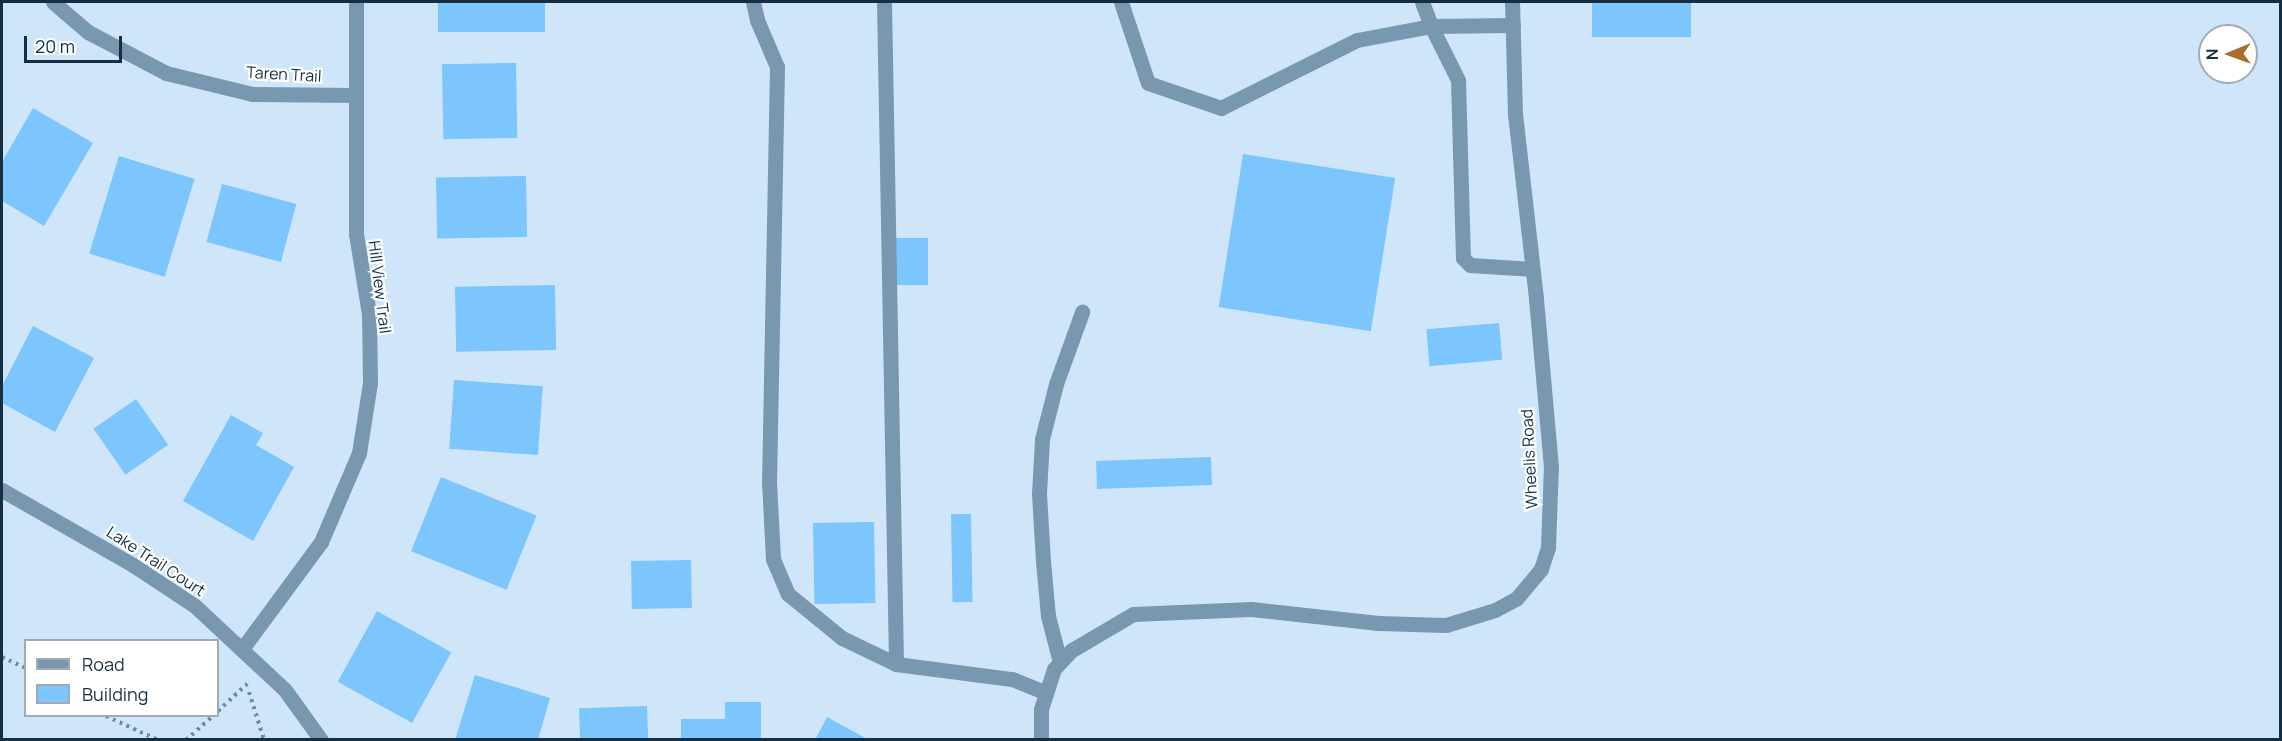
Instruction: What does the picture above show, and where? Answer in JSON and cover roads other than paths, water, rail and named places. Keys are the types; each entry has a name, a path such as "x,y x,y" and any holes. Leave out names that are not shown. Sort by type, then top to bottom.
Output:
{"street":[{"name":"Taren Trail","path":"53,2 88,32 166,74 252,94 356,95"},
{"name":"Hill View Trail","path":"242,649 321,542 359,453 370,383 369,314 356,234 356,2"},
{"path":"753,2 757,20 777,67 769,482 773,560 788,594 842,638 896,664 1012,679 1046,693"},
{"path":"884,2 896,664"},
{"path":"1121,2 1148,83 1221,108 1358,40 1431,26 1513,25"},
{"path":"1422,2 1431,26 1458,80 1463,258 1470,265 1532,269"},
{"name":"Wheelis Road","path":"1041,740 1041,710 1054,669 1072,650 1133,614 1251,609 1378,623 1446,625 1495,610 1516,599 1541,569 1548,547 1552,491 1515,114 1512,2"},
{"path":"1060,662 1048,616 1043,561 1039,494 1042,438 1056,384 1082,312"},
{"name":"Lake Trail Court","path":"2,490 133,565 195,606 285,690 321,740"}]}
